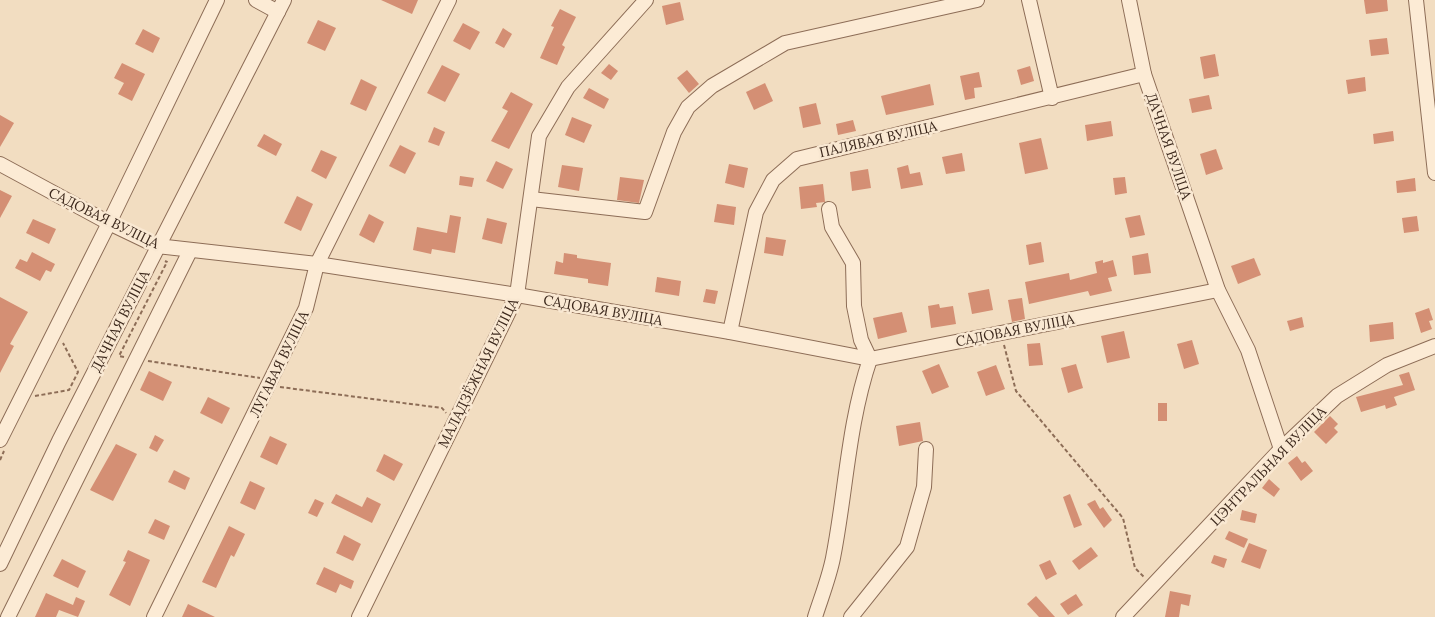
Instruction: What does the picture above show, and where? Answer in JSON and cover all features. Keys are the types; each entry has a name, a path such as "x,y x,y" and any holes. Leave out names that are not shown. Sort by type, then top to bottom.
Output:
{"street":[{"path":"0,440 109,223 217,0"},
{"path":"256,0 281,6"},
{"name":"ЛУГАВАЯ ВУЛІЦА","path":"154,617 306,308 317,264 449,0"},
{"name":"МАЛАДЗЁЖНАЯ ВУЛІЦА","path":"359,617 517,295 539,136 568,87 646,0"},
{"path":"530,199 645,212 674,132 688,106 712,86 785,43 977,0"},
{"path":"1029,0 1052,98"},
{"name":"ДАЧНАЯ ВУЛІЦА","path":"1129,0 1144,74 1218,290 1248,350 1281,449"},
{"path":"1416,0 1435,173"},
{"name":"ДАЧНАЯ ВУЛІЦА","path":"0,564 155,251 281,6"},
{"name":"ПАЛЯВАЯ ВУЛІЦА","path":"730,332 756,212 773,180 796,159 1144,74"},
{"name":"САДОВАЯ ВУЛІЦА","path":"0,164 109,223 155,251 190,251 317,264 517,295 730,332 870,359 1218,290"},
{"path":"815,617 833,560 858,394 870,359 862,340 854,306 853,263 832,227 829,209"},
{"path":"8,617 190,251"},
{"name":"ЦЭНТРАЛЬНАЯ ВУЛІЦА","path":"1123,617 1134,612 1152,587 1281,449 1337,396 1387,365 1435,346"},
{"path":"851,617 907,547 924,488 926,449"}],"path":[{"path":"155,251 167,262 119,356 259,378 276,387 442,408 449,416"},
{"path":"1000,333 1016,391 1123,518 1135,568 1152,587"},
{"path":"32,396 69,390 78,372 61,338"}],"building":[{"path":"381,0 418,0 412,14"},
{"path":"1364,0 1387,0 1388,11 1366,14"},
{"path":"680,2 684,20 666,25 662,6"},
{"path":"560,9 576,17 562,45 565,47 557,65 540,58 554,27 551,26"},
{"path":"318,20 336,28 325,51 307,43"},
{"path":"463,23 480,32 470,50 453,41"},
{"path":"503,28 512,34 504,48 495,43"},
{"path":"143,29 160,38 153,53 135,44"},
{"path":"1387,38 1389,54 1371,56 1369,40"},
{"path":"1215,54 1219,76 1204,79 1200,57"},
{"path":"122,63 145,74 132,101 118,94 124,83 114,78"},
{"path":"609,64 618,71 611,80 601,73"},
{"path":"442,65 460,74 445,102 427,93"},
{"path":"1030,66 1034,81 1021,85 1017,70"},
{"path":"687,70 699,84 689,93 677,78"},
{"path":"979,72 982,87 974,88 975,98 965,100 960,76"},
{"path":"1365,77 1366,91 1348,94 1346,80"},
{"path":"361,79 377,87 366,111 350,104"},
{"path":"765,83 773,101 754,110 746,92"},
{"path":"930,84 934,105 886,115 881,96"},
{"path":"589,88 609,99 604,109 583,98"},
{"path":"511,92 533,104 509,149 491,141 508,111 502,108"},
{"path":"1209,95 1212,109 1192,113 1189,99"},
{"path":"816,103 821,124 803,128 799,107"},
{"path":"0,115 14,123 0,147"},
{"path":"572,117 592,125 584,143 565,135"},
{"path":"853,120 856,131 838,135 836,124"},
{"path":"1111,121 1113,136 1087,141 1085,125"},
{"path":"434,127 445,132 439,146 428,142"},
{"path":"1393,131 1394,141 1374,144 1373,134"},
{"path":"264,134 282,144 276,156 257,146"},
{"path":"1041,138 1048,169 1025,174 1019,143"},
{"path":"400,145 416,153 405,174 389,166"},
{"path":"1216,149 1223,169 1206,175 1200,154"},
{"path":"321,150 337,157 326,179 311,171"},
{"path":"962,153 965,171 946,174 942,157"},
{"path":"496,161 513,169 503,189 486,181"},
{"path":"729,164 748,168 744,188 725,183"},
{"path":"562,165 583,168 579,191 558,187"},
{"path":"908,165 910,174 920,172 923,185 901,189 897,168"},
{"path":"868,169 871,188 852,191 850,172"},
{"path":"460,176 474,178 472,187 459,185"},
{"path":"620,177 644,180 639,203 617,200"},
{"path":"1125,177 1127,193 1115,195 1113,178"},
{"path":"1415,178 1416,191 1397,193 1396,181"},
{"path":"823,184 825,202 816,203 817,207 801,209 799,187"},
{"path":"0,190 12,196 0,218"},
{"path":"297,196 313,204 301,231 284,223"},
{"path":"717,204 736,207 734,225 714,222"},
{"path":"369,214 384,222 374,243 359,235"},
{"path":"450,215 461,217 455,253 432,249 431,254 413,250 417,227 447,233"},
{"path":"1140,215 1145,235 1130,238 1125,218"},
{"path":"1417,216 1419,231 1404,233 1402,218"},
{"path":"487,218 507,223 502,244 482,239"},
{"path":"33,219 56,229 49,244 26,233"},
{"path":"766,237 786,240 783,256 764,253"},
{"path":"1041,242 1044,262 1029,265 1026,245"},
{"path":"32,252 55,264 51,272 46,270 40,281 15,268 20,259 27,262"},
{"path":"564,253 577,255 577,258 611,263 608,286 588,283 588,279 554,274 556,261 563,263"},
{"path":"1148,253 1151,273 1134,275 1132,256"},
{"path":"1254,258 1261,275 1238,284 1231,266"},
{"path":"1103,260 1103,263 1113,260 1117,276 1108,278 1112,291 1090,296 1088,291 1029,304 1025,282 1069,273 1070,280 1097,273 1095,262"},
{"path":"657,277 681,281 679,296 655,292"},
{"path":"706,289 718,291 715,304 703,302"},
{"path":"989,289 993,310 972,314 968,293"},
{"path":"0,297 28,312 10,344 14,346 0,373"},
{"path":"1022,298 1025,319 1012,322 1008,300"},
{"path":"939,304 940,308 953,306 956,324 931,328 928,306"},
{"path":"1429,308 1433,320 1429,321 1432,329 1421,333 1415,313"},
{"path":"902,312 907,332 878,339 873,318"},
{"path":"1302,317 1304,327 1290,331 1287,321"},
{"path":"1393,322 1394,339 1370,342 1369,325"},
{"path":"1124,331 1130,358 1107,363 1101,336"},
{"path":"1192,340 1199,364 1184,369 1177,344"},
{"path":"1040,343 1043,365 1029,366 1027,344"},
{"path":"939,364 949,387 932,394 922,371"},
{"path":"1076,364 1083,388 1068,393 1061,368"},
{"path":"996,365 1005,389 986,396 977,372"},
{"path":"149,371 172,382 163,401 140,390"},
{"path":"1409,372 1415,390 1394,397 1397,405 1386,409 1385,405 1361,412 1356,397 1403,385 1399,375"},
{"path":"208,397 230,408 222,424 200,413"},
{"path":"1158,403 1167,403 1167,421 1158,421"},
{"path":"1330,416 1338,424 1334,428 1338,432 1326,444 1314,432"},
{"path":"920,422 923,441 899,446 896,426"},
{"path":"155,435 164,440 157,452 149,448"},
{"path":"270,436 287,444 277,465 260,457"},
{"path":"116,444 137,454 113,501 90,490"},
{"path":"384,454 403,464 394,481 376,471"},
{"path":"1297,456 1302,463 1305,461 1313,471 1301,481 1288,463"},
{"path":"174,470 190,478 185,490 168,482"},
{"path":"1269,479 1280,489 1274,497 1262,488"},
{"path":"250,481 265,488 255,510 240,503"},
{"path":"336,494 362,507 367,497 381,504 372,523 331,503"},
{"path":"1070,494 1082,525 1074,528 1063,497"},
{"path":"315,499 324,503 317,517 308,513"},
{"path":"1095,500 1100,509 1103,507 1112,520 1104,528 1087,504"},
{"path":"1242,510 1257,514 1255,523 1240,520"},
{"path":"155,519 170,526 164,540 148,533"},
{"path":"229,526 245,534 234,557 231,555 216,588 202,582"},
{"path":"1229,531 1248,539 1244,548 1225,539"},
{"path":"344,535 361,544 353,561 336,553"},
{"path":"1249,543 1267,550 1260,569 1241,562"},
{"path":"1091,547 1098,556 1079,570 1072,561"},
{"path":"128,550 150,560 130,606 109,595 126,562 123,561"},
{"path":"1214,555 1227,559 1224,568 1211,563"},
{"path":"62,559 86,571 78,588 53,576"},
{"path":"1050,560 1057,574 1046,580 1039,565"},
{"path":"324,567 354,581 351,589 340,584 336,593 316,584"},
{"path":"1170,591 1191,595 1189,606 1181,604 1179,617 1165,617"},
{"path":"46,593 73,605 76,597 85,601 78,617 59,610 56,617 35,617"},
{"path":"1076,594 1083,605 1068,615 1060,604"},
{"path":"1036,596 1055,617 1039,617 1027,604"},
{"path":"188,604 215,617 182,617"}]}
